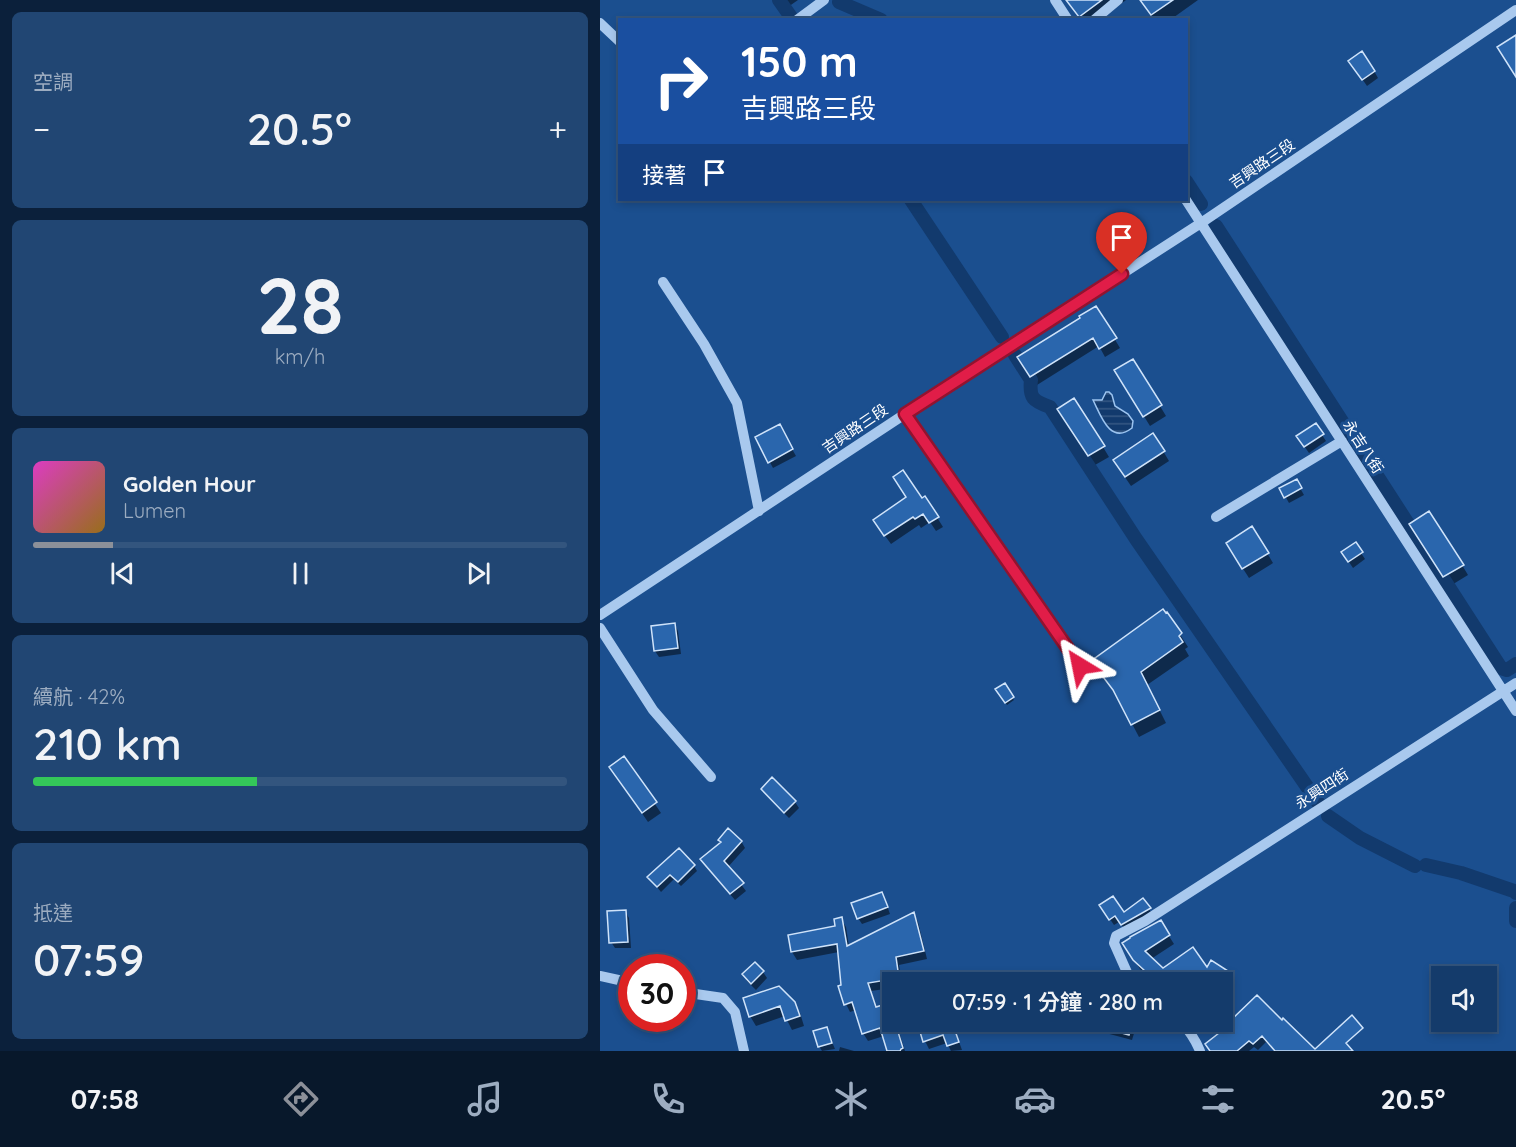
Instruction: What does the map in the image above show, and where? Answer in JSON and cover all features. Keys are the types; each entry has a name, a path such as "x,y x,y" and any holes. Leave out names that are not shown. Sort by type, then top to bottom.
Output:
{"street":[{"path":"800,18 825,0"},
{"path":"1055,0 1067,18"},
{"path":"1096,18 1118,0"},
{"name":"吉興路三段","path":"600,615 1201,223 1516,10"},
{"path":"600,23 618,40"},
{"name":"永吉八街","path":"1187,201 1516,711"},
{"path":"663,282 704,344 737,403 759,511"},
{"path":"905,414 1080,666"},
{"path":"1216,517 1342,441"},
{"path":"600,628 653,710 711,777"},
{"name":"永興四街","path":"1127,972 1114,944 1116,936 1145,921 1516,683"},
{"path":"600,976 618,980"},
{"path":"696,994 723,998 735,1012 744,1051"},
{"path":"1189,1032 1200,1051"}],"water":[{"path":"1106,392 1112,395 1115,406 1128,414 1133,421 1132,428 1118,433 1107,426 1093,400 1102,400"}],"building":[{"path":"1066,0 1102,0 1079,17"},
{"path":"1140,0 1173,0 1151,15"},
{"path":"1516,35 1516,77 1497,47"},
{"path":"1362,51 1375,71 1362,80 1348,61"},
{"path":"1096,306 1117,338 1099,349 1093,338 1030,377 1017,357"},
{"path":"1133,359 1162,405 1143,417 1114,370"},
{"path":"1074,398 1105,446 1088,456 1057,409"},
{"path":"1316,423 1324,434 1304,447 1296,436"},
{"path":"780,424 793,449 768,463 755,437"},
{"path":"1153,433 1165,451 1125,477 1113,460"},
{"path":"903,470 922,498 925,496 939,517 929,523 923,514 915,519 913,517 884,536 873,520 906,497 893,477"},
{"path":"1297,479 1302,488 1284,498 1279,488"},
{"path":"1429,511 1464,565 1443,577 1409,524"},
{"path":"1252,526 1269,553 1242,569 1226,543"},
{"path":"1356,542 1363,552 1348,562 1341,552"},
{"path":"1163,609 1182,633 1179,636 1183,642 1141,672 1160,710 1131,725 1113,690 1091,661"},
{"path":"675,623 678,648 654,651 651,626"},
{"path":"1005,683 1014,697 1005,703 995,689"},
{"path":"624,756 657,802 642,813 609,767"},
{"path":"772,777 796,801 784,813 761,789"},
{"path":"728,828 742,841 724,861 744,883 730,894 700,859 721,842 718,840"},
{"path":"679,848 695,865 678,882 670,875 657,887 647,877"},
{"path":"882,892 888,907 857,919 851,903"},
{"path":"1113,896 1124,912 1143,898 1151,908 1121,925 1115,916 1109,920 1099,905"},
{"path":"626,910 628,942 609,943 607,911"},
{"path":"914,912 924,951 896,957 898,972 882,972 882,981 868,983 876,1007 882,1005 882,1032 898,1032 903,1048 900,1051 887,1051 880,1028 862,1034 852,1002 844,1005 838,986 841,985 837,944 791,952 788,935 835,926 834,919 842,917 847,946"},
{"path":"1161,920 1170,935 1145,951 1163,968 1193,947 1207,967 1211,960 1228,971 1146,972 1133,960 1122,943"},
{"path":"755,962 764,971 751,984 742,974"},
{"path":"779,986 795,1002 800,1016 785,1021 780,1006 749,1017 743,998"},
{"path":"1257,995 1315,1049 1352,1015 1363,1028 1346,1043 1353,1051 1275,1051 1262,1036 1253,1044 1249,1041 1237,1051 1210,1051 1205,1044 1218,1032 1233,1032 1233,1018"},
{"path":"827,1027 832,1043 818,1047 813,1031"},
{"path":"920,1032 956,1032 959,1042 947,1046 943,1035 923,1042"}],"waterway":[{"path":"779,0 791,17"},
{"path":"839,2 876,18"},
{"path":"1188,184 1201,204"},
{"path":"912,201 1002,337"},
{"path":"1216,226 1501,668 1507,670 1516,664"},
{"path":"1015,355 1031,380 1033,398 1050,407 1136,539 1319,804"},
{"path":"1328,816 1360,838 1415,866"},
{"path":"1426,865 1461,873 1516,893"},
{"path":"1516,908 1516,921"}],"route":[{"path":"1080,666 905,414 1122,274"}]}
